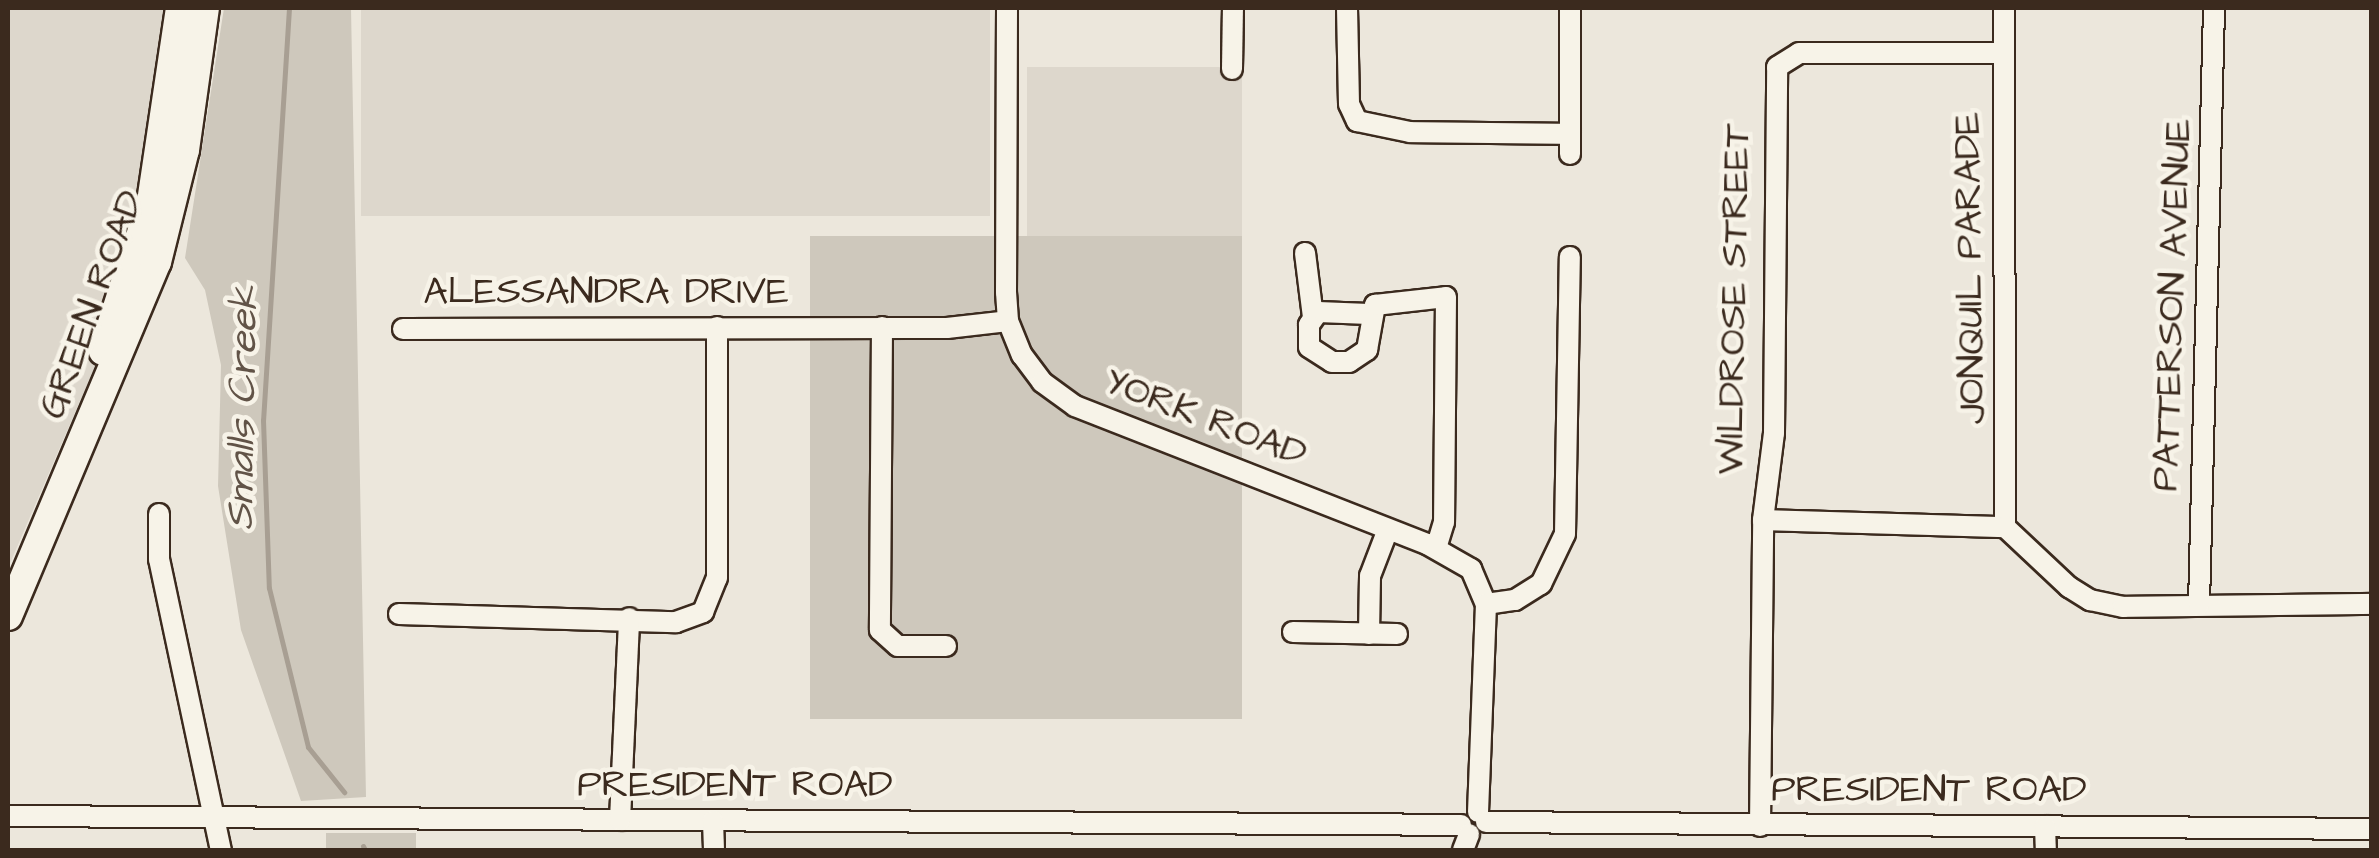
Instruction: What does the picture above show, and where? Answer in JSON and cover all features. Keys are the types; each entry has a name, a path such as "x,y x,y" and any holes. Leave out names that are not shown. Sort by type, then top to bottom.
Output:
{"main road":[{"name":"GREEN ROAD","path":"8,568 132,271 164,146 180,8"},
{"name":"GREEN ROAD","path":"8,616 157,262 185,150 205,8"}],"street":[{"name":"YORK ROAD","path":"1007,8 1008,321 1042,382 1075,406 1436,548 1471,569 1486,604"},
{"path":"1232,68 1233,8"},
{"path":"1347,8 1349,104 1358,121 1410,132 1570,144 1570,8"},
{"name":"JONQUIL PARADE","path":"2004,8 2005,527"},
{"name":"PATTERSON AVENUE","path":"2199,605 2214,8"},
{"name":"WILDROSE STREET","path":"1760,826 1763,520 1774,433 1777,67 1799,53 2004,53"},
{"path":"1304,253 1305,294 1313,317 1309,347 1332,362 1349,362 1367,350 1369,314"},
{"path":"1471,829 1486,604 1516,600 1541,584 1565,534 1570,257"},
{"path":"1313,317 1322,310 1369,314 1387,299 1446,297 1444,522 1436,548"},
{"name":"ALESSANDRA DRIVE","path":"403,329 882,327 1008,321"},
{"path":"882,327 880,630 898,646 946,646"},
{"path":"400,614 676,622 703,612 717,578 717,328"},
{"path":"160,514 162,574 216,816 220,850"},
{"path":"1763,520 2005,527 2090,600 2123,606 2372,604"},
{"path":"1369,634 1370,576 1388,528"},
{"path":"620,820 629,618"},
{"path":"1293,632 1397,634"},
{"name":"PRESIDENT ROAD","path":"8,816 1471,829 2372,829"},
{"path":"713,820 714,850"},
{"path":"2045,826 2046,850"}],"shaded area":[{"path":"8,8 180,8 120,308 8,568"},
{"path":"224,8 351,8 366,797 301,801 241,630 218,486 221,365 205,290 185,258"},
{"path":"361,8 990,8 990,216 361,216"},
{"path":"1027,67 1242,67 1242,236 1027,236"},
{"path":"810,236 1242,236 1242,719 810,719"},
{"path":"326,833 416,833 416,850 326,850"}],"waterway":[{"name":"Smalls Creek","path":"289,8 263,420 269,588 308,747 344,792"},
{"name":"Smalls Creek","path":"363,846 365,850"}]}
